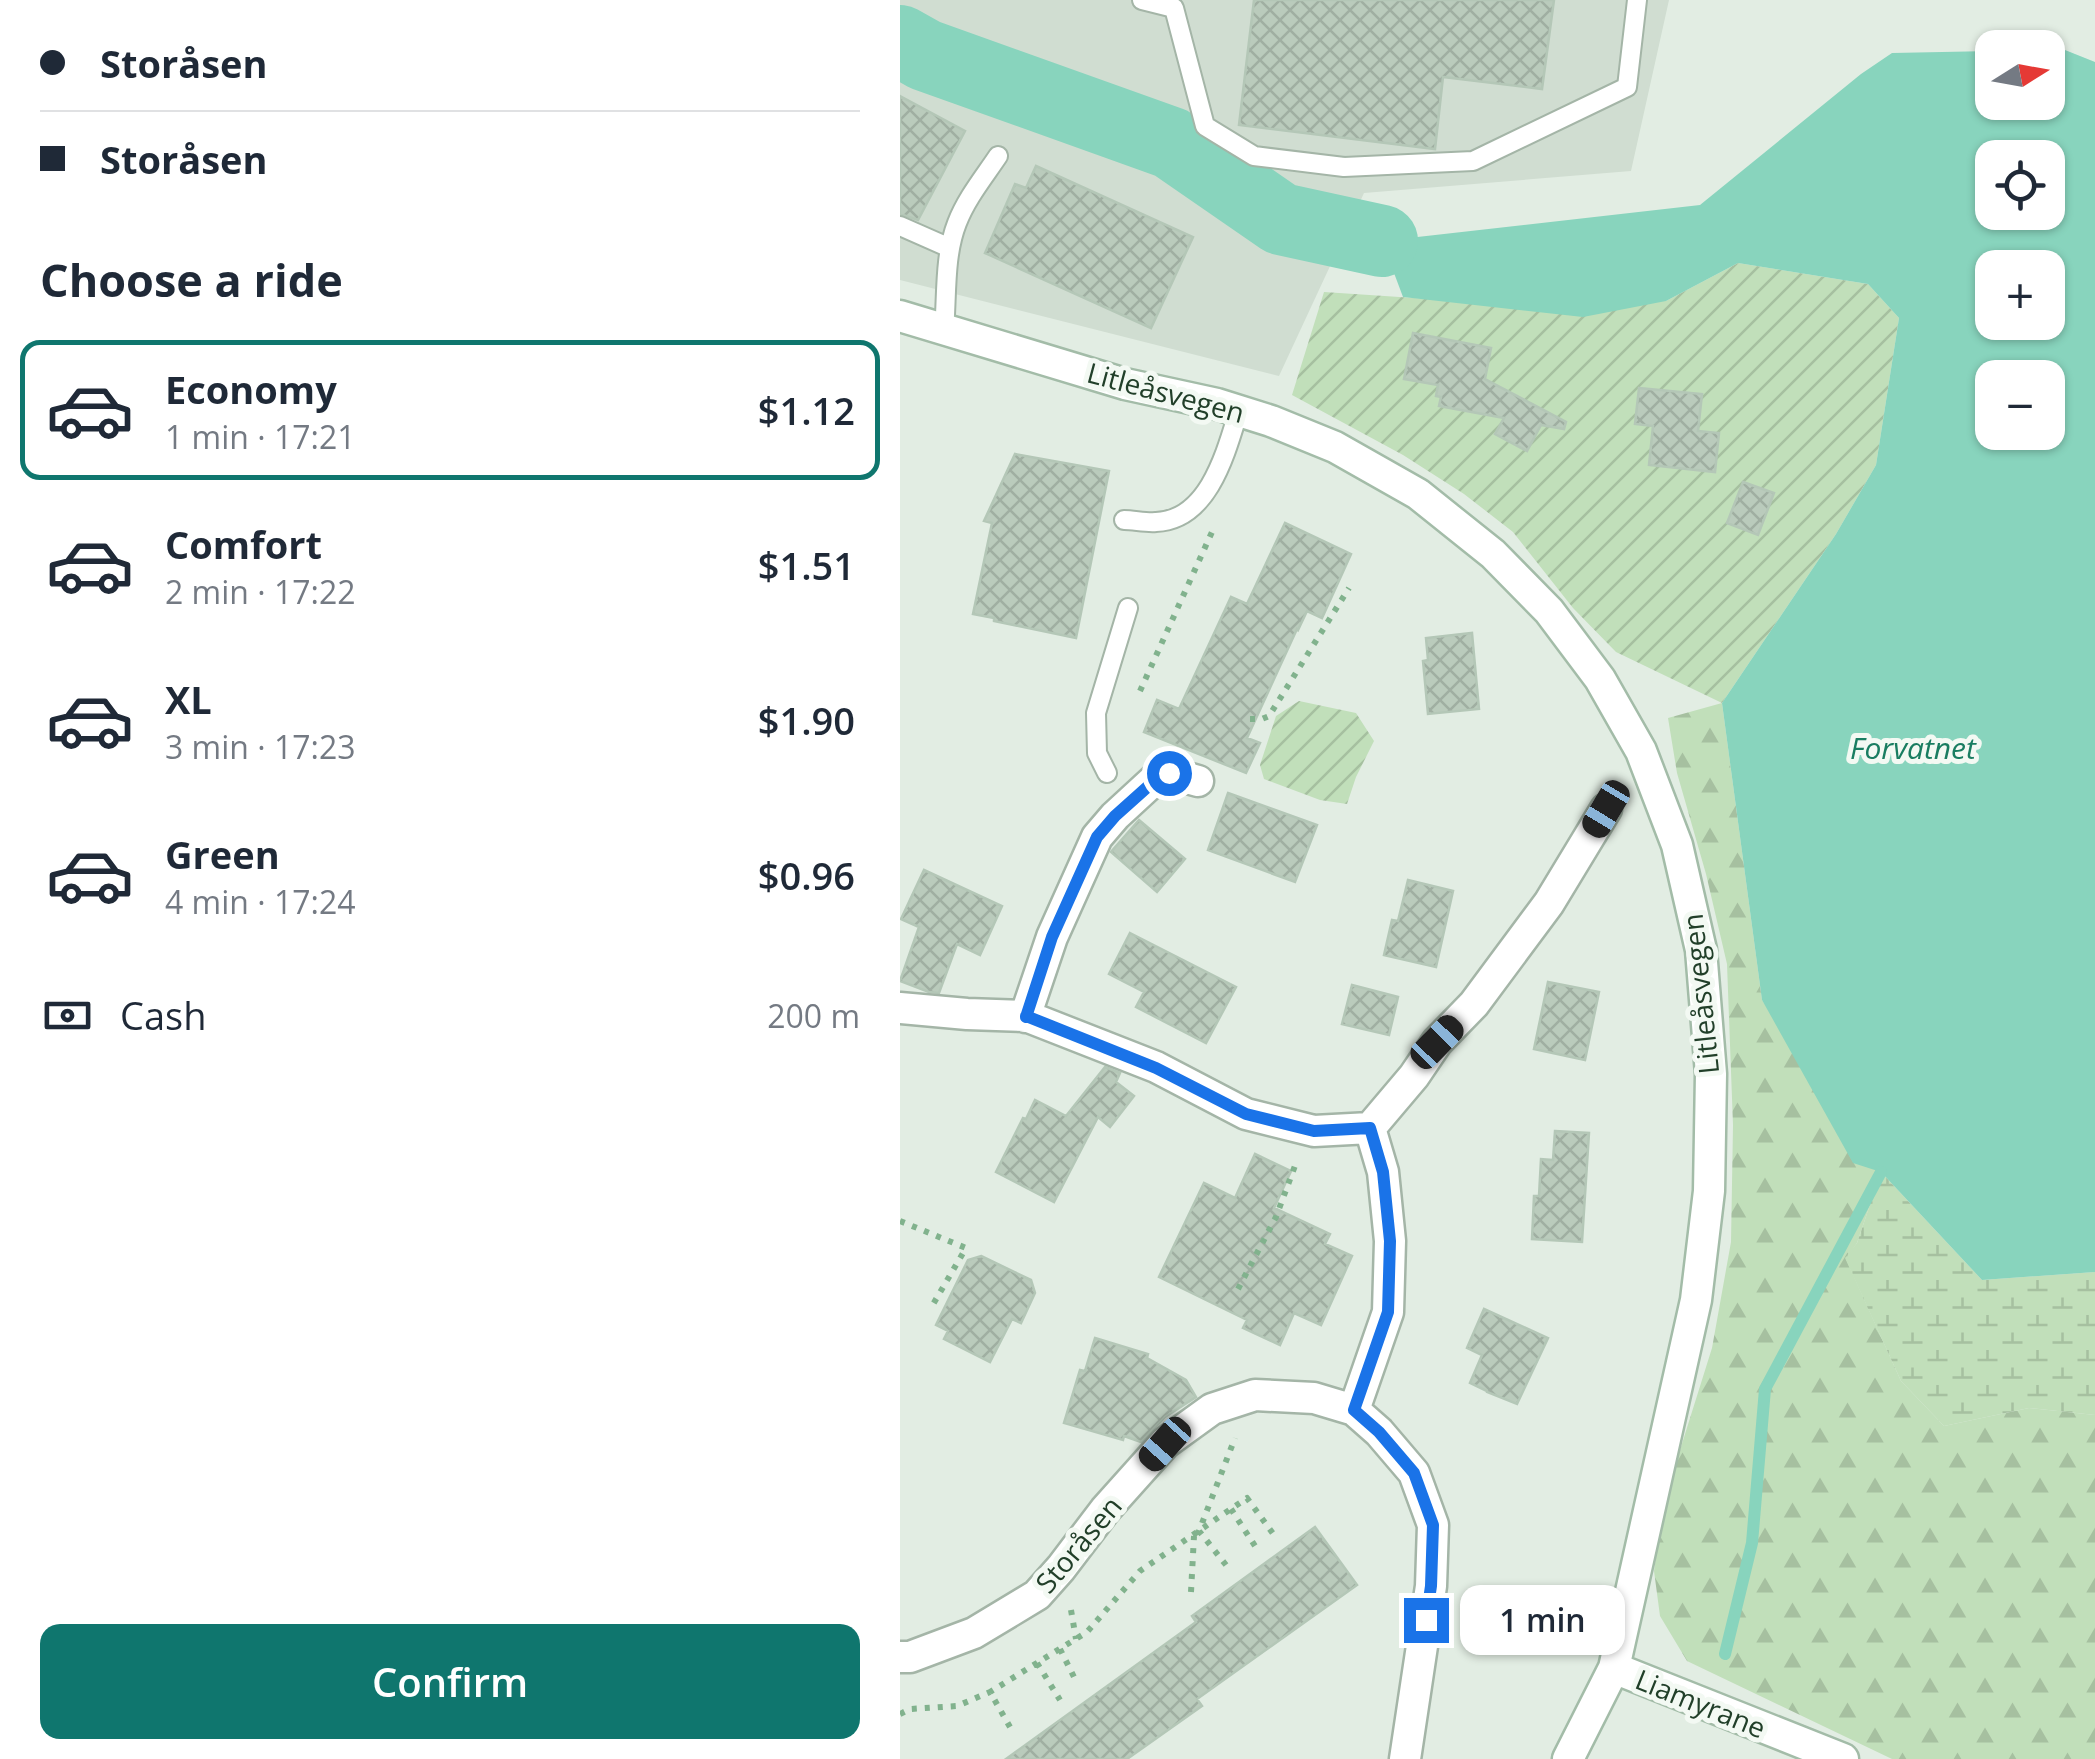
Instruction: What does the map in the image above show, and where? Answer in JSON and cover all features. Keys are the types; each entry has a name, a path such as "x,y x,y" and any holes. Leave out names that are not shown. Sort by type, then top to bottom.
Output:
{"street":[{"name":"Litleåsvegen","path":"900,316 1125,384 1271,420 1335,447 1418,494 1493,554 1549,611 1600,679 1642,751 1677,845 1701,950 1711,1074 1709,1191 1696,1300 1614,1668 1568,1759"},
{"path":"1026,1017 1052,937 1097,837 1153,782 1169,773 1198,781"},
{"path":"900,1008 1026,1016 1156,1068 1246,1114 1314,1131 1370,1128 1437,1042 1474,1004 1548,903 1606,809"},
{"path":"1354,1410 1388,1312 1390,1241 1383,1172 1370,1128"},
{"name":"Storåsen","path":"900,1657 910,1658 974,1633 1037,1595 1105,1510 1165,1444 1212,1409 1256,1395 1314,1398 1354,1410 1379,1432 1414,1473 1433,1525 1431,1586 1405,1759"},
{"name":"Liamyrane","path":"1614,1668 1843,1759"}],"lane":[{"path":"1142,0 1174,8 1205,126 1254,156 1344,167 1473,161 1627,88 1637,0"},
{"path":"944,331 950,248 957,222 998,156"},
{"path":"900,226 950,248"},
{"path":"1124,520 1156,522 1191,508 1216,474 1239,410"},
{"path":"1106,773 1097,753 1096,712 1128,608"}],"path":[{"path":"1140,690 1218,517"},
{"path":"1250,719 1268,716 1349,588"},
{"path":"1238,1289 1276,1217 1297,1163 1285,1152"},
{"path":"900,1221 966,1248 932,1306"},
{"path":"1191,1592 1196,1533 1256,1395"},
{"path":"900,1714 910,1709 958,1706 990,1692 1060,1649 1087,1632 1140,1571 1247,1498 1277,1539"},
{"path":"1231,1508 1256,1546"},
{"path":"1196,1533 1226,1565"},
{"path":"1060,1649 1076,1681"},
{"path":"1037,1663 1060,1700"},
{"path":"990,1692 1010,1726"}],"shaded area":[{"path":"900,0 1669,0 1631,171 1364,193 1279,376 900,280"}],"green space":[{"path":"1738,263 1868,284 1899,318 1876,465 1836,534 1722,703 1616,652 1573,608 1513,532 1464,494 1403,455 1292,395 1324,292 1460,301 1666,301"},
{"path":"1299,701 1356,713 1374,741 1347,804 1320,800 1264,779 1260,765 1276,716"},
{"path":"1722,703 1762,1000 1881,1172 1857,1243 1846,1259 1901,1381 1944,1426 2029,1408 2095,1415 2095,1759 1892,1759 1687,1661 1660,1616 1654,1571 1664,1501 1712,1348 1731,1242 1733,1125 1727,964 1677,773 1668,718"},
{"path":"1881,1172 1982,1280 2095,1272 2095,1415 2029,1408 1944,1426 1901,1381 1845,1258 1857,1243"}],"water":[{"name":"Forvatnet","path":"2065,50 2095,62 2095,1272 1982,1280 1881,1172 1853,1163 1762,1000 1722,703 1836,534 1876,465 1899,318 1868,284 1738,263 1666,301 1583,317 1403,297 1382,241 1700,205 1892,53 1975,51 1975,120 2065,120"}],"building":[{"path":"1254,0 1554,0 1542,89 1443,77 1435,149 1239,125"},
{"path":"900,96 965,131 918,220 900,214"},
{"path":"1036,166 1193,237 1151,328 985,253 1015,184 1026,188"},
{"path":"1413,333 1491,348 1485,379 1566,422 1564,429 1541,425 1527,451 1495,434 1504,418 1439,406 1438,385 1404,379"},
{"path":"1639,388 1702,394 1698,431 1719,433 1715,472 1649,465 1653,426 1635,424"},
{"path":"1015,454 1109,471 1076,638 973,614 992,523 984,521"},
{"path":"1743,482 1774,493 1758,535 1727,523"},
{"path":"1285,523 1351,554 1322,618 1307,611 1297,629 1247,738 1260,743 1246,773 1144,732 1157,700 1179,709 1231,597 1247,604"},
{"path":"1472,633 1479,709 1428,714 1423,661 1428,660 1426,638"},
{"path":"1228,793 1317,825 1295,882 1208,850"},
{"path":"1139,820 1185,859 1157,892 1111,852"},
{"path":"924,870 1002,906 980,955 957,944 939,993 900,981 919,927 901,919"},
{"path":"1408,880 1453,891 1436,967 1384,955 1392,920 1398,921"},
{"path":"1130,933 1236,987 1206,1043 1136,1007 1144,992 1109,974"},
{"path":"1548,982 1599,992 1585,1060 1534,1049"},
{"path":"1352,985 1398,997 1389,1035 1342,1024"},
{"path":"1105,1067 1120,1073 1116,1082 1134,1096 1110,1127 1098,1117 1054,1202 996,1172 1035,1100 1066,1116"},
{"path":"1555,1131 1589,1133 1582,1242 1532,1239 1541,1159 1553,1160"},
{"path":"1255,1154 1291,1171 1274,1208 1330,1234 1325,1244 1352,1256 1321,1325 1294,1313 1280,1345 1243,1328 1247,1320 1159,1277 1204,1183 1235,1198"},
{"path":"981,1256 1031,1280 1035,1293 1021,1323 1012,1319 990,1362 944,1339 948,1331 936,1325 968,1260"},
{"path":"1484,1309 1548,1338 1517,1404 1470,1383 1482,1355 1467,1348"},
{"path":"1095,1338 1148,1354 1147,1358 1186,1380 1196,1397 1165,1417 1141,1442 1064,1423 1080,1370 1085,1371"},
{"path":"1315,1527 1357,1585 1197,1699 1202,1706 1127,1759 1006,1759 1196,1622 1192,1616"}],"waterway":[{"path":"900,41 925,55 1171,143 1281,219 1382,241"},
{"path":"1725,1654 1752,1543 1765,1389 1881,1172"}],"route":[{"path":"1169,773 1153,782 1097,837 1052,937 1026,1017 1156,1068 1246,1114 1314,1131 1370,1128 1383,1172 1390,1241 1388,1312 1354,1410 1414,1473 1433,1525 1426,1620"}]}
